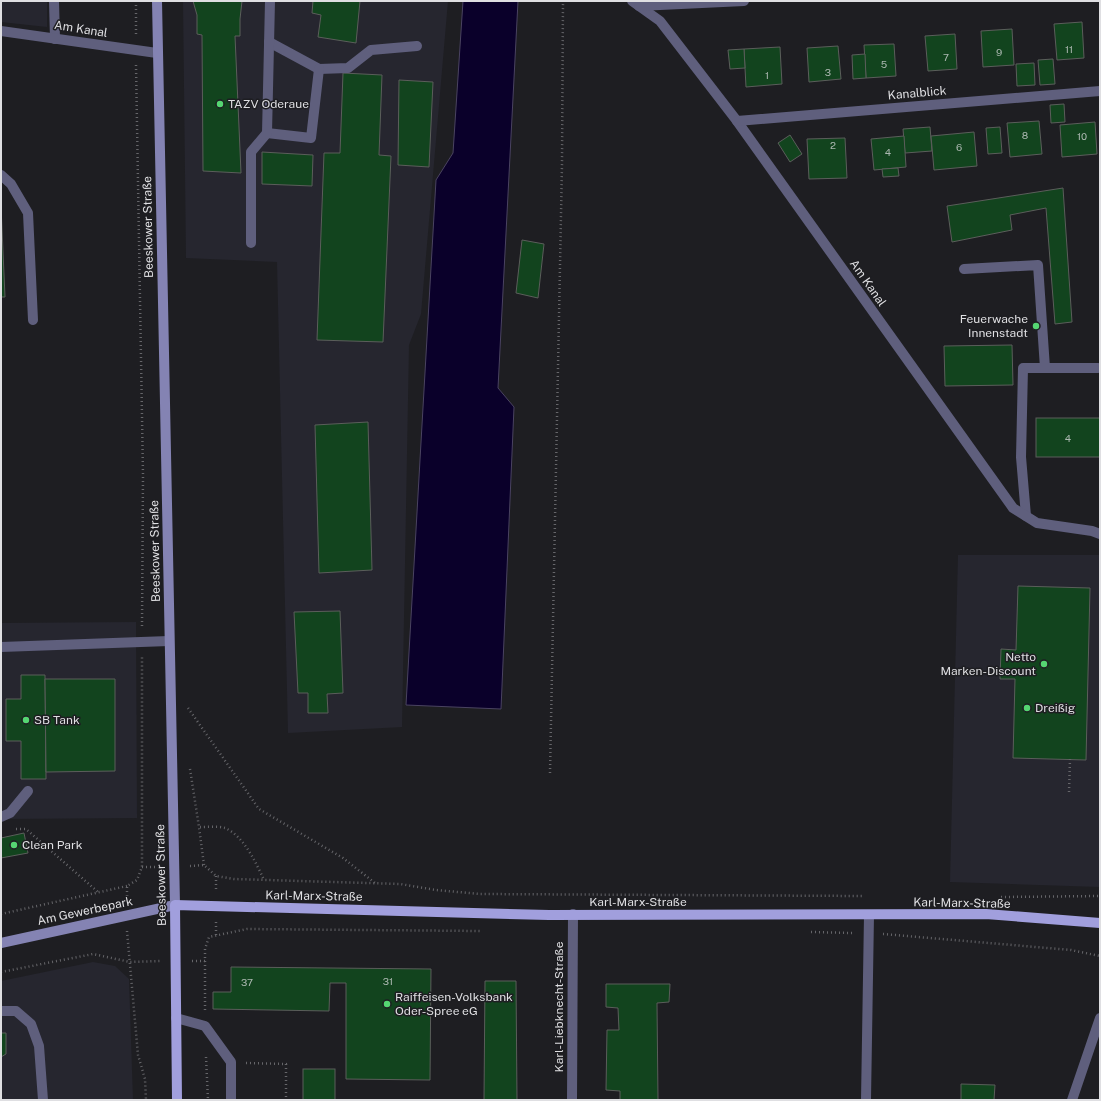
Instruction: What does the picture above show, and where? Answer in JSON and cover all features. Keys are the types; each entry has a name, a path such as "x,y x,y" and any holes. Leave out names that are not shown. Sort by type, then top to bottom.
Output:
{"main road":[{"name":"Karl-Marx-Straße","path":"175,905 474,914 986,914 1100,923"},
{"name":"Beeskower Straße","path":"175,905 177,1100"}],"street":[{"path":"54,1 55,38"},
{"name":"Beeskower Straße","path":"157,1 175,905"},
{"path":"251,243 251,152 267,133 270,1"},
{"name":"Am Kanal","path":"636,3 744,1"},
{"name":"Am Kanal","path":"636,3 660,21 737,121 1013,508 1037,523 1092,531 1100,534"},
{"name":"Am Kanal","path":"1,31 157,53"},
{"path":"269,42 319,69 348,68 371,50 417,46"},
{"path":"267,133 311,138 319,69"},
{"name":"Kanalblick","path":"737,121 1100,91"},
{"path":"1,175 11,184 28,213 33,320"},
{"path":"964,269 1038,265 1045,368"},
{"path":"1026,516 1021,457 1023,368 1098,368"},
{"path":"1,647 169,641"},
{"path":"1,817 10,814 28,790"},
{"name":"Am Gewerbepark","path":"1,943 175,905"},
{"name":"Karl-Liebknecht-Straße","path":"572,1100 573,914"},
{"path":"866,1100 869,915"},
{"path":"1,1011 16,1011 31,1024 39,1046 43,1100"},
{"path":"176,1018 205,1026 231,1062 231,1100"},
{"path":"1072,1100 1100,1018"}],"path":[{"path":"1,914 127,886 137,880 142,868 143,475 136,1"},
{"path":"550,773 562,165 563,1"},
{"path":"186,706 259,809 343,858 375,883"},
{"path":"1069,792 1070,759"},
{"path":"190,768 204,866 216,876 234,880 400,884 436,890 480,894 867,896"},
{"path":"199,827 224,828 241,840 254,860 264,880"},
{"path":"13,829 26,829 98,892"},
{"path":"127,886 126,916 138,1055 145,1079 146,1100"},
{"path":"1000,897 1100,896"},
{"path":"205,1026 205,949 209,938 248,929 488,931"},
{"path":"805,932 868,933 1071,950 1100,956"},
{"path":"1,972 93,954 130,962"},
{"path":"206,1056 208,1100"},
{"path":"231,1062 286,1064 286,1100"}],"shaded area":[{"path":"1,1 47,1 47,27 1,22"},
{"path":"183,1 448,1 421,314 409,345 402,727 288,733 277,262 186,258"},
{"path":"463,1 518,1 498,388 514,407 501,709 406,705 436,180 453,153"},
{"path":"958,555 1100,555 1100,887 950,882"},
{"path":"136,622 137,818 1,819 1,623"},
{"path":"93,962 115,966 129,979 133,1100 1,1100 1,981"}],"building":[{"name":"TAZV Oderaue","path":"193,1 242,1 240,36 235,36 241,173 203,171 202,35 197,34 197,15"},
{"path":"313,1 360,1 356,43 318,37 321,15 312,13"},
{"path":"1082,22 1084,58 1057,60 1054,24"},
{"path":"1012,29 1014,65 983,67 981,31"},
{"path":"955,34 957,69 928,71 925,36"},
{"path":"894,44 896,76 866,78 864,45"},
{"path":"838,46 841,79 809,82 807,48"},
{"path":"780,47 782,84 746,87 744,49"},
{"path":"744,49 745,68 730,69 728,50"},
{"path":"865,54 866,78 853,79 852,55"},
{"path":"1053,59 1055,84 1040,85 1038,60"},
{"path":"1034,63 1035,85 1017,86 1016,64"},
{"path":"343,73 382,75 379,155 391,156 383,342 317,340 324,153 340,153"},
{"path":"399,80 433,82 429,167 398,165"},
{"path":"1064,104 1065,122 1051,123 1050,105"},
{"path":"1039,121 1042,154 1010,157 1007,123"},
{"path":"1095,122 1097,154 1062,157 1060,125"},
{"path":"930,127 932,151 905,153 903,129"},
{"path":"1000,127 1002,153 988,154 986,128"},
{"path":"974,132 977,166 934,170 931,136"},
{"path":"790,135 802,154 790,162 778,143"},
{"path":"904,136 906,167 874,170 871,139"},
{"path":"845,138 847,178 809,179 807,139"},
{"path":"262,152 313,155 312,186 262,184"},
{"path":"898,168 899,176 883,177 882,169"},
{"path":"1063,188 1072,322 1055,324 1046,208 1010,215 1012,230 952,242 947,206"},
{"path":"1,206 5,297 1,297"},
{"path":"522,240 544,244 538,298 516,293"},
{"path":"1012,345 1013,385 945,386 944,346"},
{"path":"1036,418 1100,418 1100,457 1036,457"},
{"path":"368,422 372,570 319,573 315,425"},
{"name":"Netto Marken-Discount","path":"1018,586 1090,588 1086,760 1013,758 1015,679 1000,679 1001,649 1016,650"},
{"path":"340,611 343,693 327,694 328,713 308,713 308,693 298,693 294,612"},
{"name":"SB Tank","path":"21,675 45,675 46,779 21,779 21,741 6,741 6,699 21,699"},
{"path":"45,679 115,679 115,771 46,772"},
{"name":"Clean Park","path":"24,833 28,853 1,858 1,838"},
{"path":"231,967 431,969 430,1080 346,1079 346,983 330,983 329,1011 213,1009 213,992 231,992"},
{"path":"485,981 516,981 517,1100 484,1100"},
{"path":"606,984 670,984 669,1002 657,1003 658,1100 620,1100 620,1091 606,1090 607,1030 619,1030 618,1008 606,1007"},
{"path":"1,1033 6,1033 6,1054 1,1057"},
{"path":"303,1069 335,1069 335,1100 303,1100"},
{"path":"961,1084 995,1085 994,1100 961,1100"}],"place":[{"name":"TAZV Oderaue","path":"220,104"},
{"name":"Feuerwache Innenstadt","path":"1036,326"},
{"name":"Netto Marken-Discount","path":"1044,664"},
{"name":"Dreißig","path":"1027,708"},
{"name":"SB Tank","path":"26,720"},
{"name":"Clean Park","path":"14,845"},
{"name":"Raiffeisen-Volksbank Oder-Spree eG","path":"387,1004"}]}
